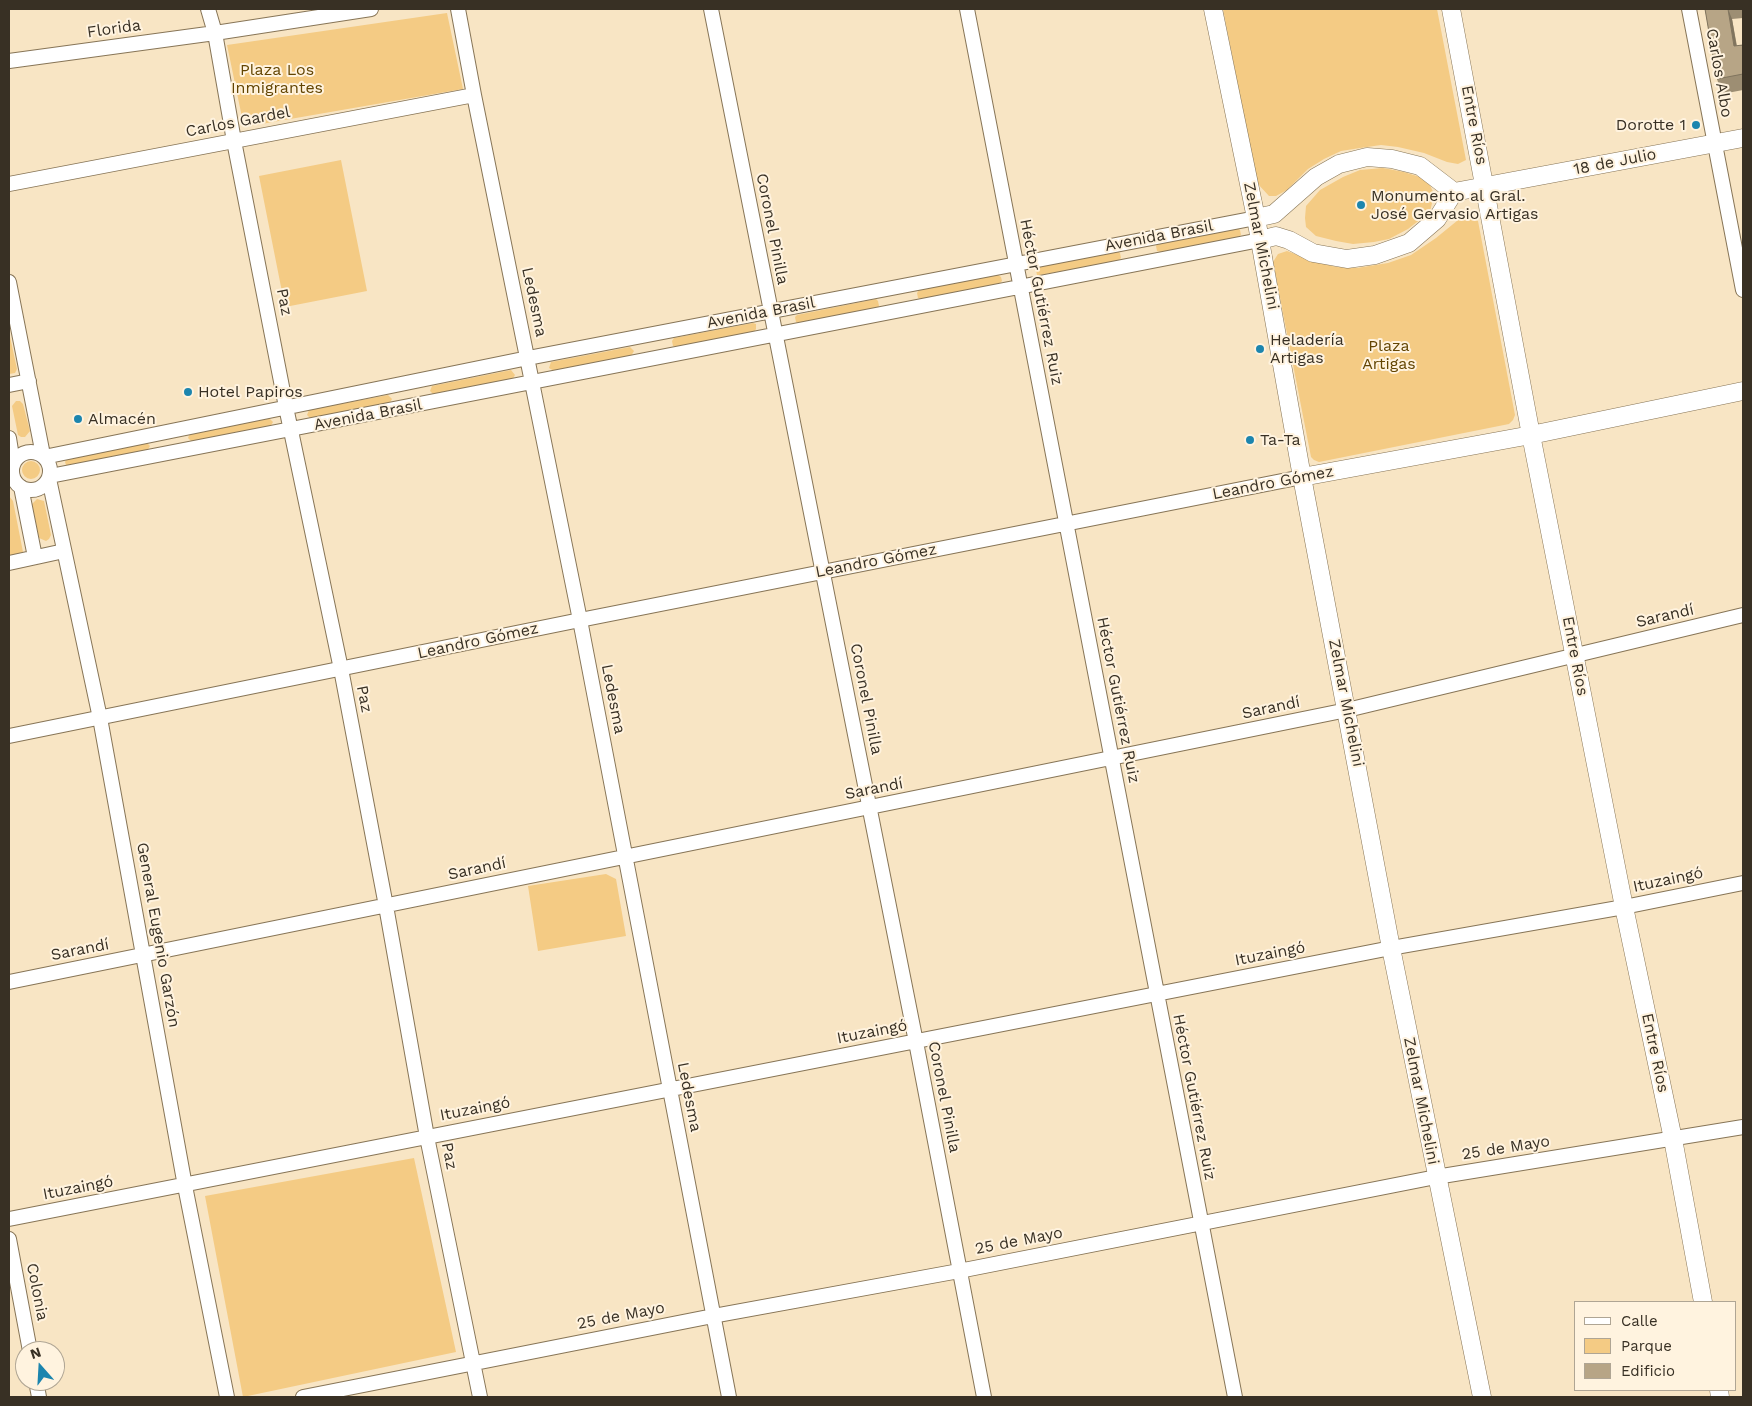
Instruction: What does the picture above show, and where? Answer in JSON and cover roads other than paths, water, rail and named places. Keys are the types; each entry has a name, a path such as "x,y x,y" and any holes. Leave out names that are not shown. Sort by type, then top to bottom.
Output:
{"street":[{"name":"Paz","path":"208,9 215,33 286,407 341,669 428,1136 480,1397"},
{"name":"Florida","path":"9,61 372,9"},
{"name":"Ledesma","path":"458,9 580,620 729,1397"},
{"name":"Coronel Pinilla","path":"711,9 870,808 984,1397"},
{"name":"Héctor Gutiérrez Ruiz","path":"967,9 1235,1397"},
{"name":"Zelmar Michelini","path":"1213,9 1256,218 1302,477 1391,948 1482,1397"},
{"name":"Entre Ríos","path":"1451,9 1532,435 1624,907 1673,1139 1703,1301"},
{"name":"Carlos Albo","path":"1690,9 1743,290"},
{"name":"Carlos Gardel","path":"9,184 474,95"},
{"name":"18 de Julio","path":"1486,187 1743,138"},
{"name":"Avenida Brasil","path":"44,456 770,310 1274,214 1316,177 1339,164 1366,157 1392,159 1420,166 1454,192 1437,219 1409,243 1375,255 1347,258 1313,253 1289,240 1276,236 49,478"},
{"path":"1454,192 1486,187"},
{"path":"9,282 44,456"},
{"path":"9,385 29,381"},
{"name":"Leandro Gómez","path":"9,736 1067,523 1302,477 1532,435 1743,391"},
{"path":"9,438 13,463"},
{"path":"37,452 44,456 49,462 49,478 44,486 36,490 28,490 15,483 11,470 17,457 22,453 37,452"},
{"name":"General Eugenio Garzón","path":"49,478 100,718 185,1186 227,1397"},
{"path":"20,487 35,557"},
{"path":"9,563 64,551"},
{"name":"Sarandí","path":"9,982 1347,710 1743,615"},
{"name":"Ituzaingó","path":"9,1219 1391,948 1624,907 1743,883"},
{"name":"25 de Mayo","path":"303,1397 1436,1177 1743,1127"},
{"name":"Colonia","path":"9,1239 28,1341"}],"place":[{"name":"Dorotte 1","path":"1696,125"},
{"name":"Monumento al Gral. José Gervasio Artigas","path":"1361,205"},
{"name":"Heladería Artigas","path":"1260,349"},
{"name":"Hotel Papiros","path":"188,392"},
{"name":"Almacén","path":"78,419"},
{"name":"Ta-Ta","path":"1250,440"}],"park label":[{"name":"Plaza Los Inmigrantes","path":"277,79"},
{"name":"Plaza Artigas","path":"1389,355"}]}
